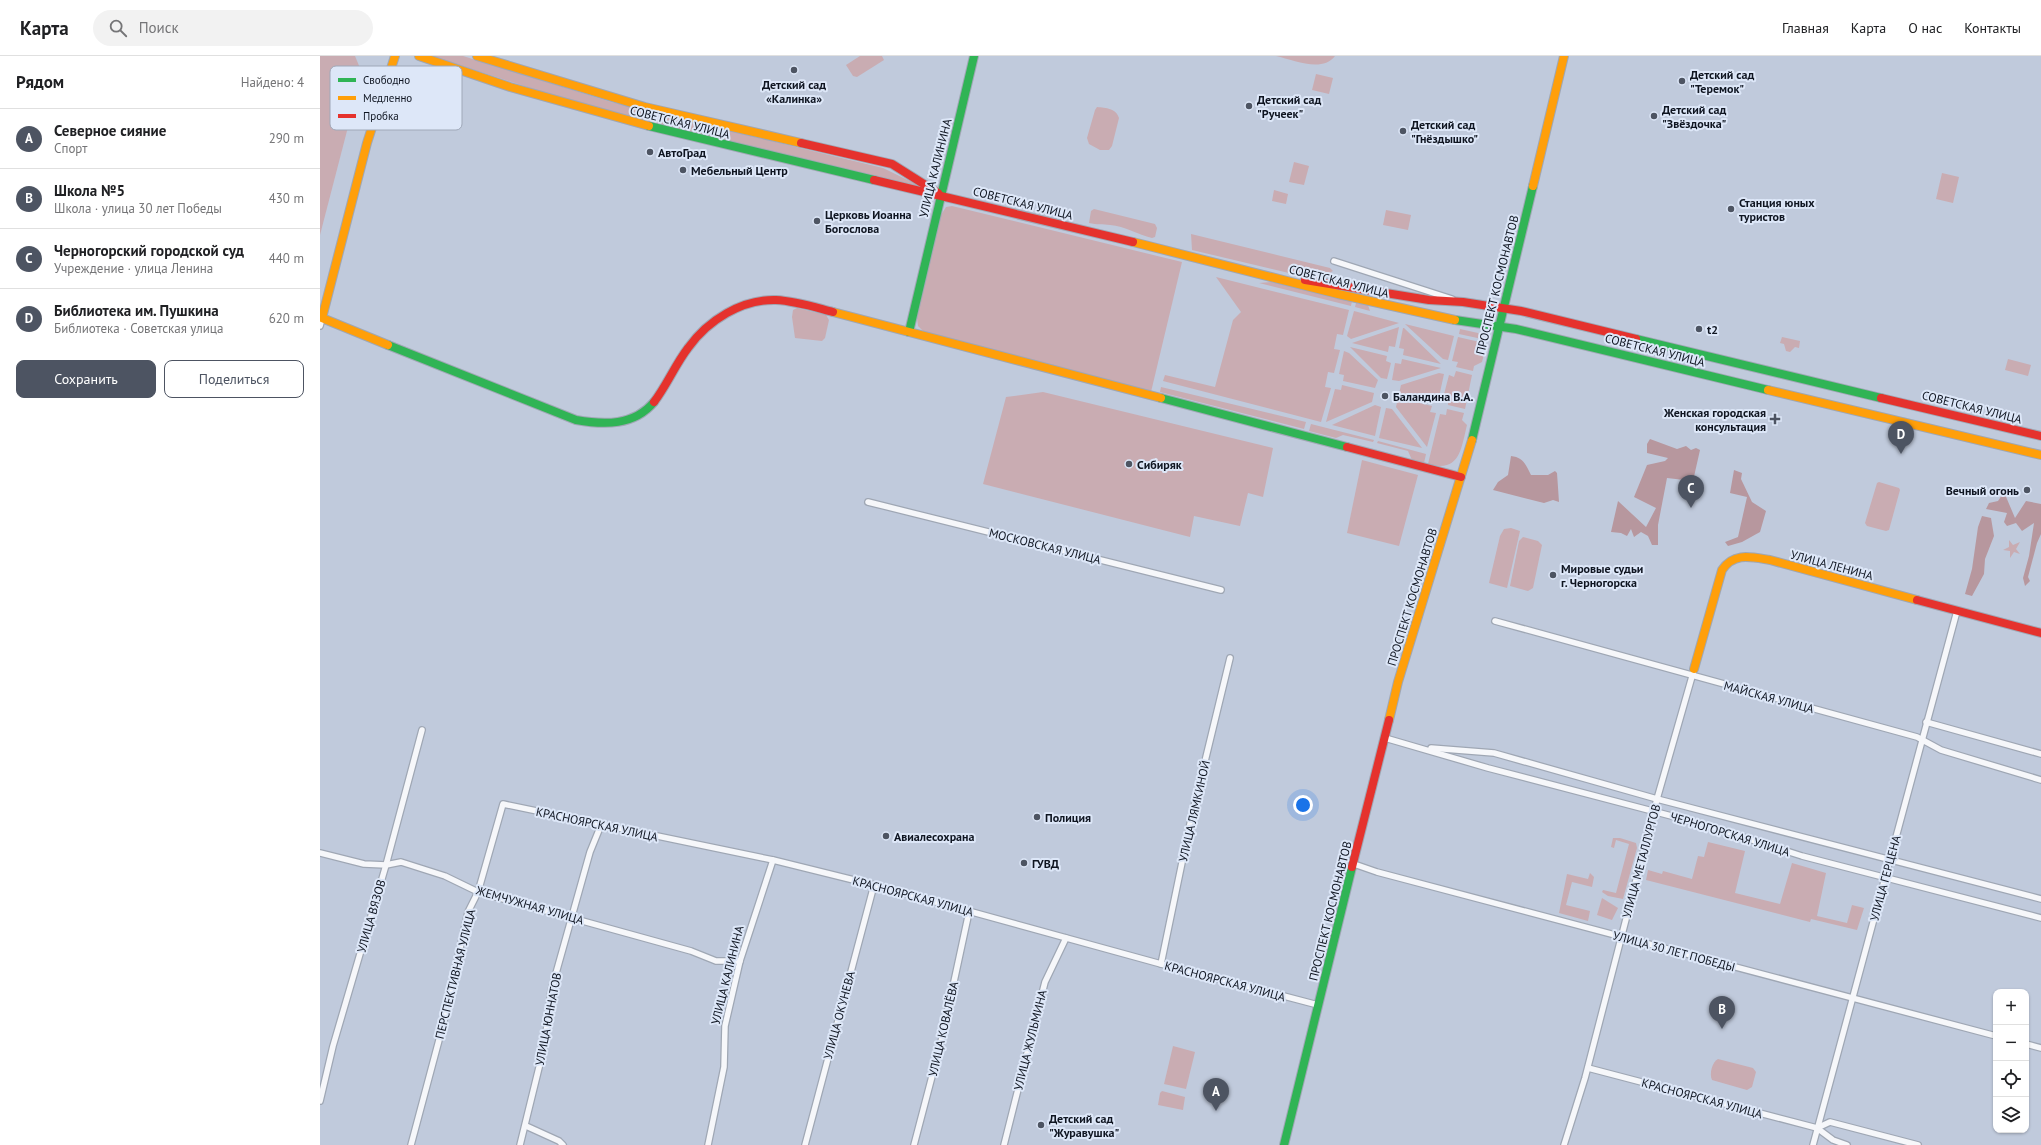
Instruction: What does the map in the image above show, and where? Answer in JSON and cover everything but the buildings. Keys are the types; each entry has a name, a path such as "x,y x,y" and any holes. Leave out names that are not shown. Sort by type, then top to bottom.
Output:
{"main road":[{"path":"392,66 395,56"},
{"name":"СОВЕТСКАЯ УЛИЦА","path":"418,56 448,66"},
{"name":"СОВЕТСКАЯ УЛИЦА","path":"477,56 645,107 892,164 940,196"},
{"name":"УЛИЦА КАЛИНИНА","path":"909,332 974,56"},
{"name":"ПРОСПЕКТ КОСМОНАВТОВ","path":"1284,1145 1407,649 1462,477 1564,56"},
{"name":"СОВЕТСКАЯ УЛИЦА","path":"462,71 510,87 624,120 1262,274 1338,294 1459,321 1516,329 2041,455"},
{"path":"372,130 321,320 576,420 596,424 611,424 633,418 644,413 654,404 695,339 721,318 744,305 757,301 787,301 1462,477"},
{"name":"СОВЕТСКАЯ УЛИЦА","path":"1262,274 1429,300 1463,302 1504,308 1604,330 2041,436"},
{"name":"УЛИЦА ЛЕНИНА","path":"1693,672 1724,564 1730,559 1738,556 1765,560 1802,569 2041,633"}],"street":[{"path":"1334,261 1463,302"},
{"name":"МОСКОВСКАЯ УЛИЦА","path":"868,502 1221,590"},
{"name":"УЛИЦА ГЕРЦЕНА","path":"1813,1145 1957,611"},
{"name":"МАЙСКАЯ УЛИЦА","path":"1494,621 1693,672 1922,740 1942,750 2041,780"},
{"name":"УЛИЦА ЛЯМКИНОЙ","path":"1161,964 1191,819 1230,658"},
{"name":"УЛИЦА МЕТАЛЛУРГОВ","path":"1564,1145 1588,1068 1657,799 1693,672"},
{"path":"1926,722 2041,754"},
{"name":"УЛИЦА ВЯЗОВ","path":"320,1101 333,1046 386,866 422,730"},
{"name":"ЧЕРНОГОРСКАЯ УЛИЦА","path":"1385,738 1488,768 1702,824 1802,856 2041,918"},
{"name":"ЧЕРНОГОРСКАЯ УЛИЦА","path":"1419,747 1494,753 1657,799 2041,899"},
{"name":"КРАСНОЯРСКАЯ УЛИЦА","path":"503,804 773,860 874,885 1161,964 1318,1005"},
{"name":"ПЕРСПЕКТИВНАЯ УЛИЦА","path":"411,1145 442,1025 468,912 478,892 503,804"},
{"name":"УЛИЦА ЮННАТОВ","path":"520,1145 526,1126 545,1043 551,991 590,852 601,825"},
{"name":"ЖЕМЧУЖНАЯ УЛИЦА","path":"320,853 364,864 386,866 401,862 445,876 478,892 691,951 716,961 740,961"},
{"name":"УЛИЦА КАЛИНИНА","path":"708,1145 724,1067 725,1026 740,961 773,860"},
{"name":"УЛИЦА 30 ЛЕТ ПОБЕДЫ","path":"1354,864 1377,872 1556,918 1621,938 1852,997 1993,1035"},
{"name":"УЛИЦА ОКУНЕВА","path":"805,1145 874,885"},
{"name":"УЛИЦА КОВАЛЁВА","path":"914,1145 941,1042 969,912"},
{"name":"УЛИЦА ЖУЛЬМИНА","path":"1004,1145 1045,982 1066,938"},
{"path":"2029,1045 2041,1048"},
{"name":"КРАСНОЯРСКАЯ УЛИЦА","path":"1588,1068 1817,1128 1833,1140 1847,1145"},
{"name":"КРАСНОЯРСКАЯ УЛИЦА","path":"1817,1128 1830,1122 1918,1145"},
{"path":"526,1126 563,1145"}],"shaded area":[{"path":"320,56 355,56 359,66 330,66 330,130 347,130 320,235"},
{"path":"432,56 463,56 611,102 883,168 922,187 627,117 558,97"},
{"path":"860,56 882,56 884,60 857,77 853,76 846,65"},
{"path":"1276,56 1335,56 1323,64 1315,65"},
{"path":"1316,74 1333,78 1329,94 1312,90"},
{"path":"1097,107 1113,110 1119,118 1112,146 1109,150 1100,150 1089,144 1087,138"},
{"path":"1294,162 1309,166 1304,185 1289,182"},
{"path":"1942,173 1959,177 1953,203 1936,199"},
{"path":"1274,190 1288,194 1286,204 1272,201"},
{"path":"952,206 1182,262 1151,392 924,332 918,326 917,318 941,215 946,207"},
{"path":"1094,209 1155,224 1157,228 1155,237 1147,237 1116,226 1089,223 1091,211"},
{"path":"1386,210 1411,215 1408,230 1383,225"},
{"path":"1191,234 1330,268 1333,271 1329,273 1289,273 1192,250"},
{"path":"1216,277 1349,310 1343,335 1337,334 1334,349 1340,350 1334,373 1328,372 1325,387 1331,388 1321,422 1163,381 1165,375 1215,387 1233,320 1241,312"},
{"path":"1271,282 1352,301 1351,306 1259,283"},
{"path":"1356,303 1368,305 1370,311 1355,307"},
{"path":"797,308 826,315 829,320 825,338 822,341 795,338 792,317 793,310"},
{"path":"1354,311 1399,323 1351,339 1347,336"},
{"path":"1405,324 1454,336 1448,360 1443,359"},
{"path":"1399,327 1395,347 1389,346 1388,352 1352,343"},
{"path":"1403,328 1441,364 1403,355 1404,349 1399,348"},
{"path":"1460,329 1478,333 1482,339 1459,334"},
{"path":"1458,337 1484,343 1485,350 1482,362 1474,366 1473,371 1456,367 1458,362 1452,361"},
{"path":"1782,337 1800,341 1799,348 1795,347 1790,352 1786,351 1784,344 1780,343"},
{"path":"1350,347 1387,356 1386,361 1391,363 1387,379 1381,378"},
{"path":"1344,351 1349,353 1378,380 1375,388 1343,381 1344,375 1339,374"},
{"path":"1402,359 1441,368 1399,381 1392,380 1395,363 1401,364"},
{"path":"2008,359 2031,365 2028,376 2005,370"},
{"path":"1456,371 1472,375 1465,409 1448,405 1448,400 1443,398 1449,375 1454,377"},
{"path":"1439,373 1444,374 1439,397 1434,396 1433,401 1399,394 1401,385"},
{"path":"1342,385 1374,393 1372,402 1326,422 1335,389 1341,390"},
{"path":"1161,387 1306,422 1304,429 1160,392"},
{"name":"Сибиряк","path":"1043,392 1273,448 1263,497 1248,493 1240,526 1194,516 1190,537 983,484 1006,397"},
{"path":"1398,398 1432,406 1430,412 1436,413 1427,447 1396,407"},
{"path":"1375,405 1381,407 1375,436 1332,425"},
{"path":"1386,408 1392,409 1422,448 1379,438"},
{"path":"1447,409 1464,413 1462,420 1467,425 1463,442 1457,457 1453,462 1447,465 1439,466 1428,464 1440,414 1446,415"},
{"path":"1311,424 1374,440 1373,442 1343,435 1336,438 1309,431"},
{"path":"1650,439 1677,449 1686,446 1691,450 1696,448 1700,450 1693,481 1667,478 1658,525 1658,545 1652,545 1648,536 1641,532 1634,537 1631,529 1627,536 1621,533 1611,532 1618,501 1646,527 1656,508 1634,497 1647,465 1665,461 1668,458 1647,453 1647,444"},
{"path":"1378,441 1426,454 1424,463 1412,460 1408,451 1377,443"},
{"path":"1511,456 1521,460 1526,465 1531,475 1548,475 1555,471 1557,473 1559,502 1553,500 1544,503 1493,490 1498,482 1508,475"},
{"path":"1362,460 1418,475 1399,546 1347,533"},
{"path":"1734,470 1742,473 1741,479 1752,502 1766,511 1760,532 1742,542 1728,546 1725,542 1738,537 1747,497 1730,493"},
{"path":"1879,482 1899,488 1900,490 1889,530 1886,531 1867,526 1865,523 1877,483"},
{"path":"2004,492 2015,518 2026,501 2041,504 2041,534 2037,543 2028,577 2030,581 2025,586 2023,578 2029,556 2034,523 2022,531 2016,523 2007,526 2004,522 2007,513 1986,509 1989,503 1998,501"},
{"path":"1982,516 1991,518 1994,536 1985,559 1984,574 1972,596 1965,594 1972,569 1978,527"},
{"path":"1511,528 1520,531 1507,588 1489,583 1500,536 1504,529"},
{"path":"1523,537 1538,541 1542,545 1533,588 1528,591 1510,586 1519,541"},
{"path":"2009,540 2013,545 2020,542 2016,549 2020,554 2014,552 2010,558 2010,551 2003,550 2009,547"},
{"path":"1613,838 1620,838 1636,843 1637,848 1623,899 1608,896 1602,892 1603,890 1616,893 1629,844 1616,840 1614,848 1611,847"},
{"path":"1708,842 1745,851 1735,893 1780,904 1792,863 1826,873 1817,916 1847,923 1852,905 1864,908 1857,930 1811,919 1810,922 1646,880 1648,870 1662,874 1663,871 1692,879 1698,856 1704,857"},
{"path":"1590,873 1594,877 1592,887 1572,882 1566,905 1590,911 1588,921 1559,913 1567,874 1588,879"},
{"path":"1602,898 1618,908 1612,920 1597,915"},
{"path":"1173,1046 1195,1052 1186,1089 1164,1084"},
{"path":"1718,1059 1753,1068 1756,1072 1752,1087 1747,1090 1712,1080 1712,1068"},
{"path":"1162,1091 1185,1097 1183,1110 1158,1105 1160,1093"}],"traffic: fast":[{"path":"909,332 974,56"},
{"path":"649,126 874,180"},
{"path":"1472,440 1533,186"},
{"path":"1455,320 1516,329 1768,390"},
{"path":"1636,339 1881,398"},
{"path":"388,345 576,420 597,423 628,420 646,410 654,402"},
{"path":"1161,398 1347,447"},
{"path":"1284,1145 1352,867"}],"traffic: slow":[{"path":"392,66 395,56"},
{"path":"419,56 448,66"},
{"path":"477,56 645,107 801,143"},
{"path":"1533,186 1564,56"},
{"path":"462,71 510,87 649,126"},
{"path":"371,130 322,318 388,345"},
{"path":"1133,242 1338,294 1455,320"},
{"path":"833,312 1161,398"},
{"path":"1768,390 2041,455"},
{"path":"1389,720 1398,682 1472,440"},
{"path":"1694,669 1722,570 1727,564 1737,558 1750,557 1770,560 1917,600"}],"traffic: jam":[{"path":"801,143 892,164 938,193"},
{"path":"874,180 1133,242"},
{"path":"1305,280 1429,300 1463,302 1521,311 1636,339"},
{"path":"654,402 683,355 696,338 716,320 738,307 751,303 776,300 798,303 833,312"},
{"path":"1881,398 2041,436"},
{"path":"1347,447 1461,477"},
{"path":"1917,600 2041,633"},
{"path":"1352,867 1389,720"}],"place":[{"name":"Детский сад «Калинка»","path":"794,70"},
{"name":"Детский сад \"Теремок\"","path":"1682,81"},
{"name":"Детский сад \"Ручеек\"","path":"1249,106"},
{"name":"Детский сад \"Звёздочка\"","path":"1654,116"},
{"name":"Детский сад \"Гнёздышко\"","path":"1403,131"},
{"name":"АвтоГрад","path":"650,152"},
{"name":"Мебельный Центр","path":"683,170"},
{"name":"Станция юных туристов","path":"1731,209"},
{"name":"Церковь Иоанна Богослова","path":"817,221"},
{"name":"t2","path":"1699,329"},
{"name":"Баландина В.А.","path":"1385,396"},
{"name":"Женская городская консультация","path":"1775,419"},
{"name":"Библиотека им. Пушкина","path":"1901,454"},
{"name":"Сибиряк","path":"1129,464"},
{"name":"Вечный огонь","path":"2027,490"},
{"name":"Черногорский городской суд","path":"1691,508"},
{"name":"Мировые судьи г. Черногорска","path":"1553,575"},
{"name":"Полиция","path":"1037,817"},
{"name":"Авиалесохрана","path":"886,836"},
{"name":"ГУВД","path":"1024,863"},
{"name":"Школа №5","path":"1722,1029"},
{"name":"Северное сияние","path":"1216,1111"},
{"name":"Детский сад \"Журавушка\"","path":"1041,1125"}]}
